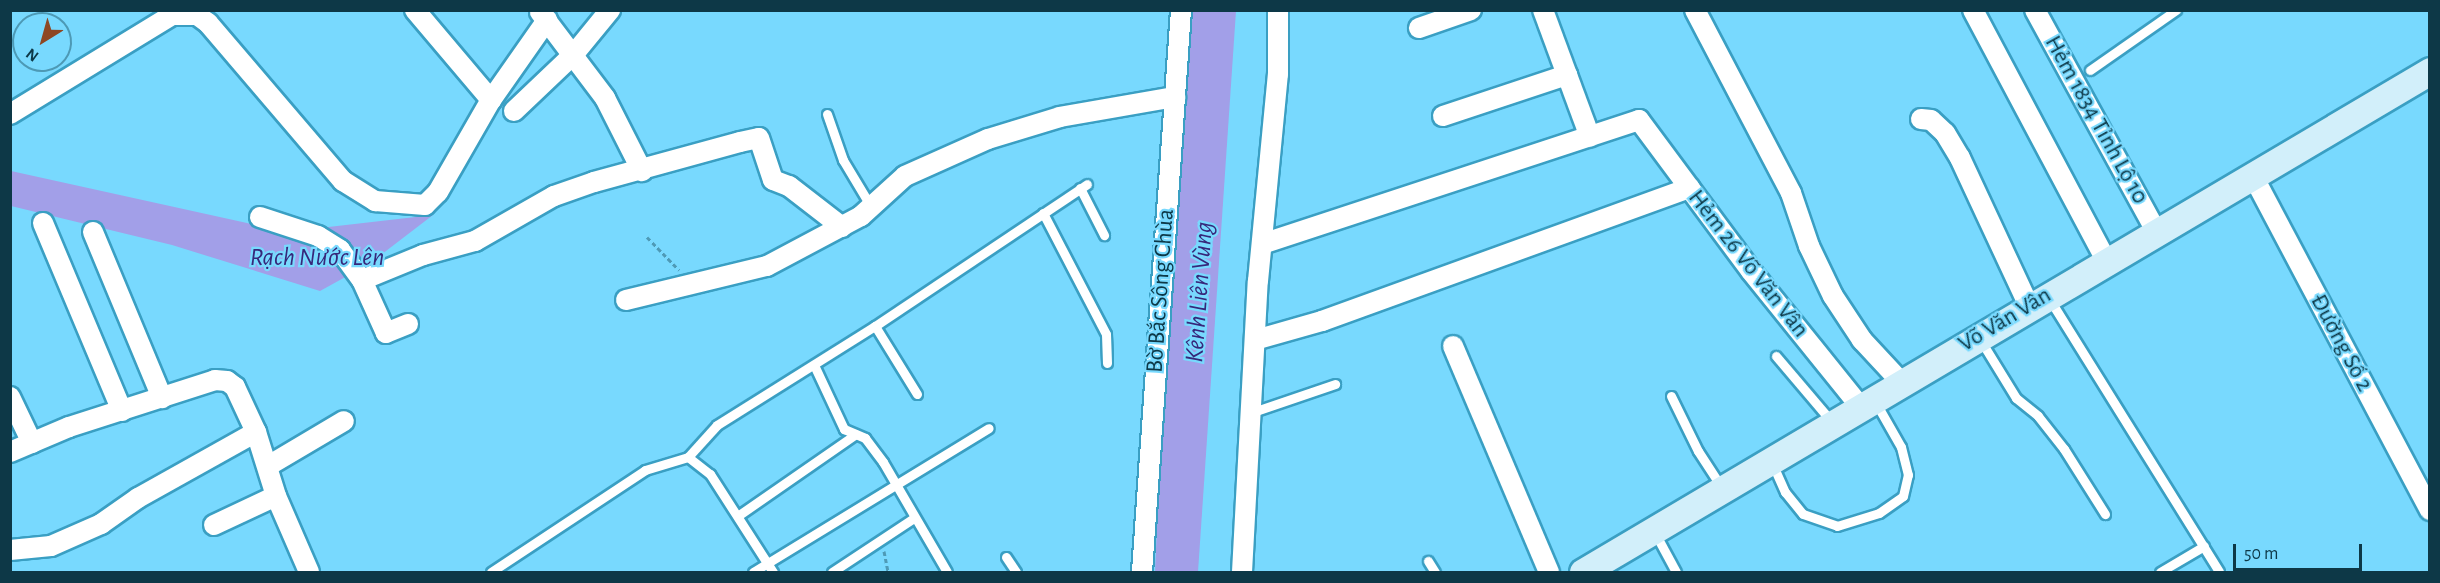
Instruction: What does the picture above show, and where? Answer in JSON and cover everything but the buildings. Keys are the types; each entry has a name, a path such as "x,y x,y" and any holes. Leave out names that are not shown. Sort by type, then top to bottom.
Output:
{"street":[{"path":"415,10 491,100"},
{"path":"514,111 574,54 610,10"},
{"name":"Bờ Bắc Sông Chùa","path":"1142,573 1181,10"},
{"path":"1242,573 1262,244 1278,86 1278,10"},
{"path":"1419,28 1471,10"},
{"path":"1262,244 1590,137 1543,10"},
{"path":"1695,10 1791,193 1833,296 1862,340 1901,382"},
{"path":"1973,10 2106,260"},
{"name":"Hẻm 1834 Tỉnh Lộ 10","path":"2035,10 2112,145 2156,231"},
{"path":"10,114 172,15 196,15 208,22 343,181 375,201 425,205 438,192 543,15 574,54 614,112 642,171"},
{"name":"Võ Văn Vân","path":"1583,573 1652,529 1832,422 2430,71"},
{"path":"1443,116 1567,75"},
{"path":"626,300 767,266 842,227 905,176 988,139 1060,117 1175,97"},
{"path":"1922,119 1930,120 1945,133 2038,300"},
{"name":"Hẻm 26 Võ Văn Vân","path":"1590,137 1639,120 1690,189 1867,402"},
{"path":"362,280 423,255 475,241 554,196 594,182 759,138 773,180 789,186 842,227"},
{"name":"Đường Số 2","path":"2253,176 2430,510"},
{"path":"1255,340 1322,321 1690,189"},
{"path":"260,217 318,236 340,250 362,280 386,333 408,324"},
{"path":"43,224 122,411"},
{"path":"93,232 162,398"},
{"path":"1453,346 1548,573"},
{"path":"10,452 215,380 227,381 235,387 256,432 303,571"},
{"path":"10,397 32,443"},
{"path":"268,466 344,421"},
{"path":"10,550 51,546 101,524 138,498 256,432"},
{"path":"214,525 276,496"}],"lane":[{"path":"2090,70 2176,10"},
{"path":"827,114 843,160 870,205"},
{"path":"490,573 645,470 688,457 717,425 875,326 1083,186 1104,235"},
{"path":"1042,213 1106,334 1107,363"},
{"path":"2038,300 2204,546 2219,573"},
{"path":"875,326 917,394"},
{"path":"1978,336 2016,398 2038,416 2064,449 2105,514"},
{"path":"1776,356 1832,422"},
{"path":"814,365 844,429 856,434 871,446 947,573"},
{"path":"1250,413 1335,384"},
{"path":"1671,396 1698,451 1722,488"},
{"path":"1771,459 1785,492 1803,514 1837,526 1879,513 1903,496 1908,475 1901,447 1867,402"},
{"path":"753,573 989,428"},
{"path":"739,515 856,434"},
{"path":"688,457 710,474 739,515 773,573"},
{"path":"832,573 914,518"},
{"path":"1652,529 1676,573"},
{"path":"2160,573 2204,546"},
{"path":"1006,557 1016,573"},
{"path":"1428,561 1435,573"}],"path":[{"path":"647,237 659,253 676,266 684,279 681,288"},
{"path":"880,541 888,573"}],"water":[{"name":"Kênh Liên Vùng","path":"1193,11 1236,11 1198,572 1155,572 1165,349"},
{"name":"Rạch Nước Lên","path":"11,171 260,226 311,229 433,215 369,264 320,291 172,245 11,206"}]}
